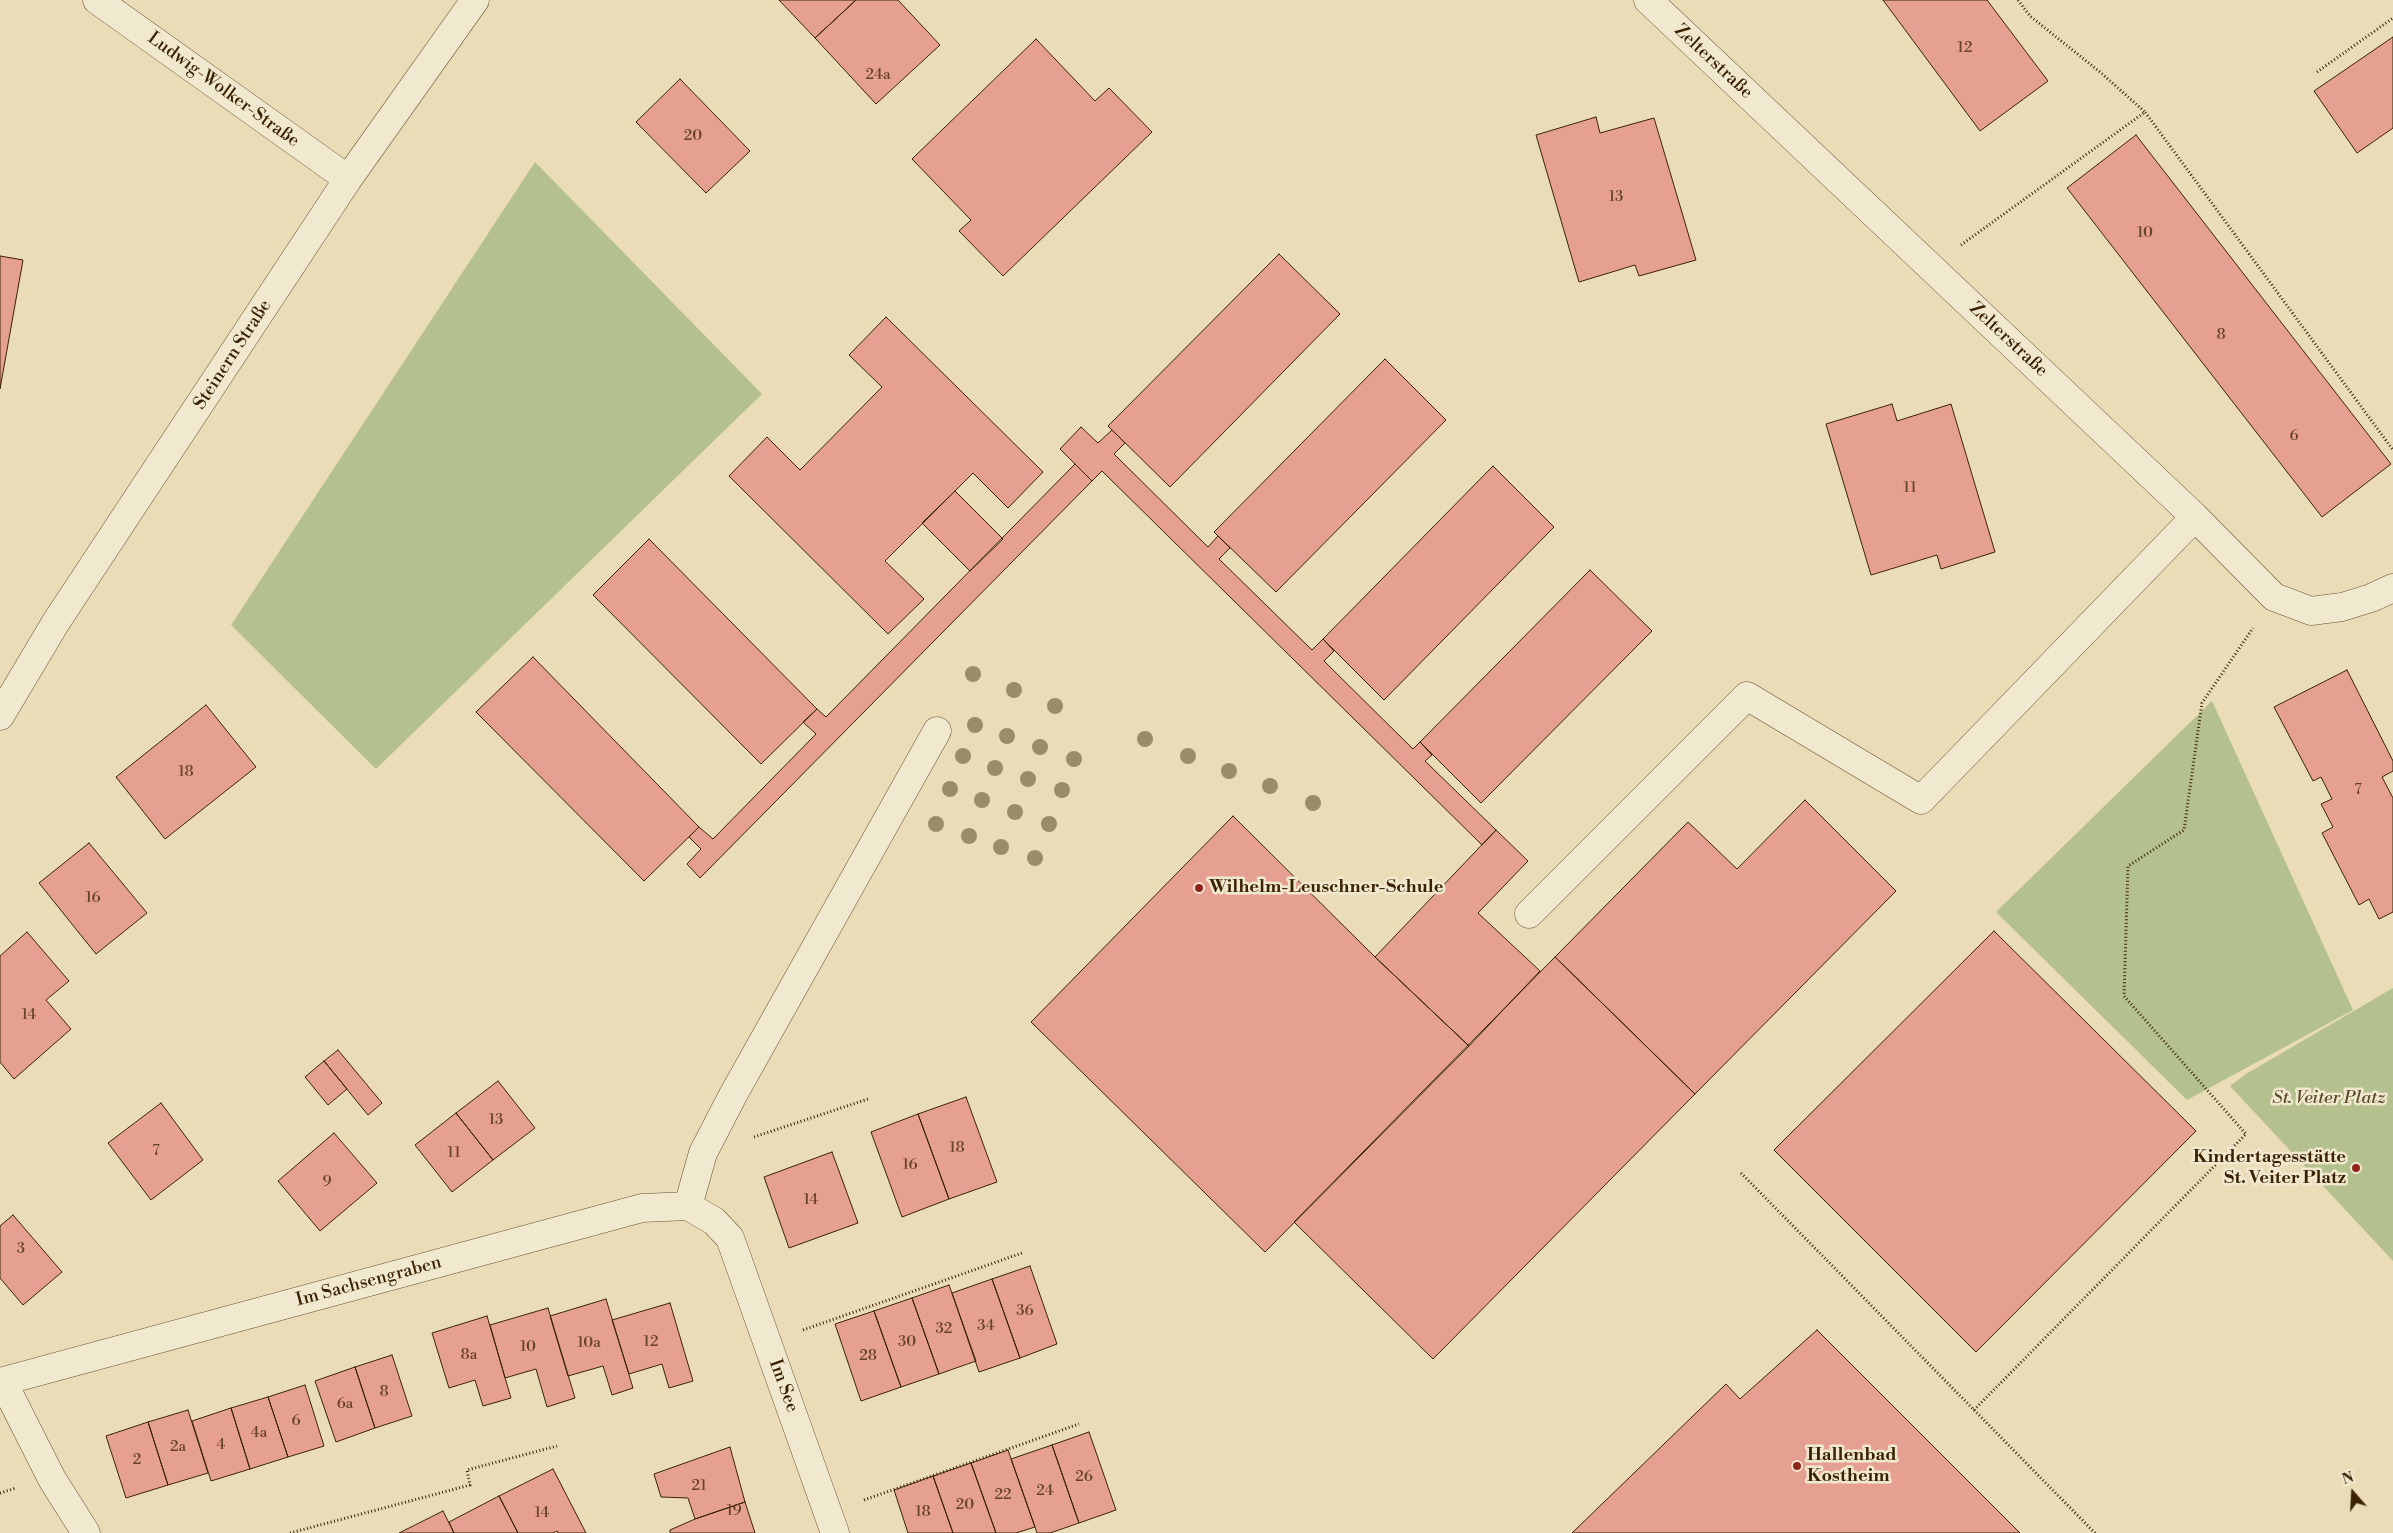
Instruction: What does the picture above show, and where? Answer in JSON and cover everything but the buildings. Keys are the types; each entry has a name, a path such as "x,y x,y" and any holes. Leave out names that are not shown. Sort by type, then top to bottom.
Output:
{"street":[{"name":"Ludwig-Wolker-Straße","path":"97,0 348,180"},
{"name":"Steinern Straße","path":"0,716 56,622 348,180 475,0"},
{"name":"Zelterstraße","path":"1648,0 2194,517 2274,598 2311,611 2342,607 2371,598 2393,588"},
{"path":"1529,914 1747,696 1921,800 2194,517"},
{"path":"688,1206 704,1153 732,1095 937,731"},
{"name":"Im See","path":"688,1206 714,1221 730,1238 831,1523"},
{"name":"Im Sachsengraben","path":"2,1382 642,1208 688,1206"},
{"path":"2,1382 52,1479 86,1533"}],"path":[{"path":"2018,0 2030,16 2100,72 2145,112 2393,450"},
{"path":"2317,72 2393,18"},
{"path":"1930,268 2145,112"},
{"path":"1974,1410 2246,1134 2124,996 2128,866 2184,830 2202,703 2274,598"},
{"path":"704,1153 868,1099"},
{"path":"1741,1173 2095,1533"},
{"path":"767,1342 1022,1253"},
{"path":"831,1523 1079,1424"},
{"path":"290,1533 470,1485 467,1470 558,1446"}],"green space":[{"path":"535,162 762,394 376,769 231,625"},
{"path":"2212,701 2353,1010 2187,1100 1996,912"},
{"name":"St. Veiter Platz","path":"2393,988 2393,1261 2230,1086 2246,1074"}],"place":[{"name":"Wilhelm-Leuschner-Schule","path":"1199,888"},
{"name":"Kindertagesstätte St. Veiter Platz","path":"2356,1168"},
{"name":"Hallenbad Kostheim","path":"1797,1466"}]}
